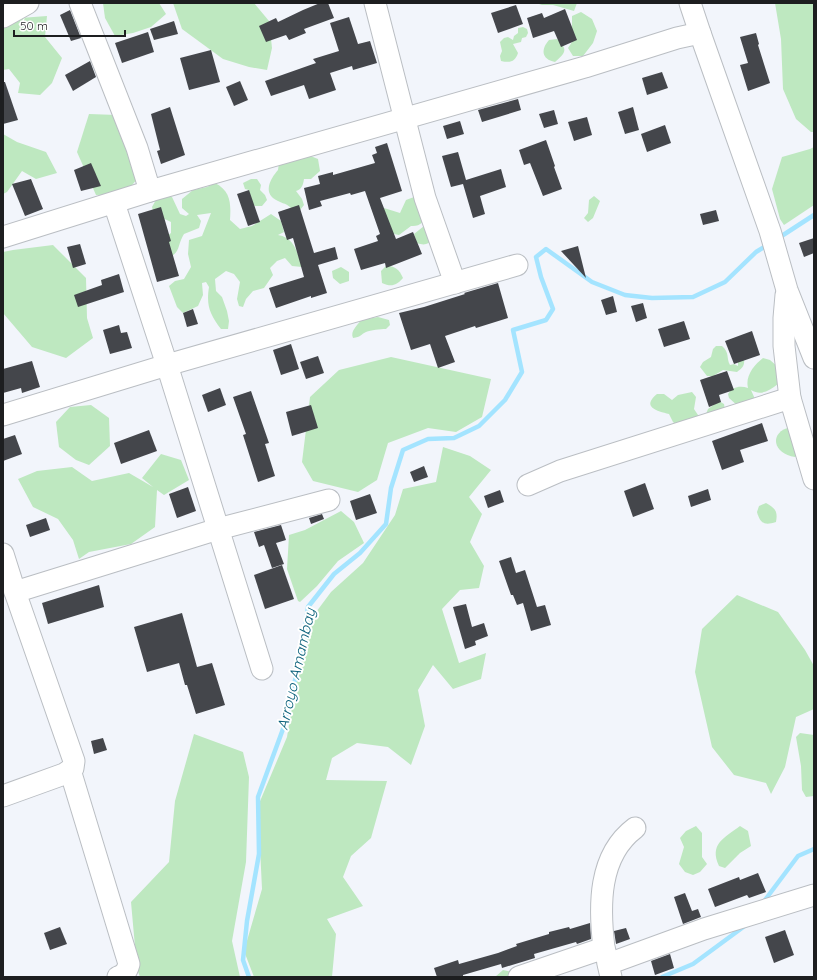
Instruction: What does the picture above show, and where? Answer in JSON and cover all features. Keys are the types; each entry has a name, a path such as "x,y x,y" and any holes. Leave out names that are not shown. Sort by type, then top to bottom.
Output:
{"street":[{"path":"3,17 28,3"},
{"path":"80,3 137,148 150,191"},
{"path":"375,3 425,198 455,283"},
{"path":"690,3 773,241 787,290 814,358"},
{"path":"3,237 150,191 585,67 677,38 700,33"},
{"path":"114,203 167,365 262,669"},
{"path":"3,416 167,365 517,265"},
{"path":"787,290 784,318 784,346 790,398 814,479"},
{"path":"528,485 560,471 790,398"},
{"path":"15,592 218,529 329,500"},
{"path":"3,554 74,761 73,768 64,774 3,796"},
{"path":"70,770 129,964 123,975 118,977"},
{"path":"608,963 602,918 603,887 606,870 614,852 626,835 635,828"},
{"path":"519,977 608,963 704,929 814,896"}],"green space":[{"path":"103,3 159,3 166,14 151,27 133,33 115,36 105,18"},
{"path":"173,3 254,3 269,21 272,48 267,70 249,67 223,59 182,29"},
{"path":"536,3 577,3 574,11 553,5 542,5"},
{"path":"775,3 814,3 814,132 811,132 796,119 783,89 781,39"},
{"path":"581,12 592,19 597,31 593,43 583,56 573,56 568,48 572,42 572,16"},
{"path":"47,16 45,37 62,58 52,83 40,95 18,93 20,83 9,69 3,70 3,24 20,18"},
{"path":"523,27 527,29 528,33 526,37 522,38 521,42 513,44 518,53 514,60 510,62 501,61 500,56 502,51 500,42 504,38 508,37 513,40 514,36 518,33 518,28"},
{"path":"557,39 563,46 564,51 555,62 550,61 544,53 546,43 549,40"},
{"path":"89,114 117,115 137,179 125,194 96,195 77,152"},
{"path":"3,134 17,142 46,152 57,173 36,179 22,171 7,192 3,194"},
{"path":"814,147 814,205 784,225 780,219 772,189 782,157"},
{"path":"308,155 318,159 320,171 311,179 304,179 300,189 296,191 302,199 304,205 300,210 294,211 288,205 273,198 269,190 270,182 278,170 279,163"},
{"path":"251,179 257,179 261,185 260,190 265,195 267,200 262,206 255,206 250,201 249,190 245,189 243,183"},
{"path":"215,183 227,194 230,203 230,220 240,229 252,226 271,214 281,221 284,232 278,235 292,242 297,251 302,267 292,266 285,258 277,261 270,268 273,275 264,288 253,291 246,299 243,307 239,306 237,299 240,282 234,274 226,271 215,279 216,291 222,297 227,311 229,321 228,329 221,329 214,319 210,310 208,299 209,287 206,282 202,283 203,295 198,306 183,313 177,307 169,286 175,281 184,279 191,267 188,254 189,240 202,236 211,213 197,215 201,221 199,228 184,234 177,252 166,260 153,247 171,233 171,222 154,214 152,207 157,198 165,196 172,197 180,214 186,216 189,214 182,208 182,199 193,190 207,187"},
{"path":"594,196 600,201 593,218 588,222 584,218 588,213 589,200"},
{"path":"414,197 430,214 419,224 411,226 399,235 389,231 377,219 384,208 400,213 406,200"},
{"path":"424,226 433,230 434,239 424,244 417,243 414,234"},
{"path":"53,245 86,278 87,318 93,338 66,358 32,347 3,313 3,252"},
{"path":"386,266 392,267 400,272 403,278 398,283 388,285 382,283 381,271"},
{"path":"341,267 349,272 349,281 340,284 333,278 332,271"},
{"path":"378,317 389,320 390,325 386,329 368,331 353,338 352,333 361,320"},
{"path":"716,346 722,346 727,353 730,365 734,364 738,366 738,361 742,359 744,360 744,364 737,372 723,370 713,376 707,376 700,367 703,362 711,357 713,349"},
{"path":"391,357 491,379 482,417 456,432 428,428 388,443 377,480 358,492 313,481 302,462 310,397 339,370"},
{"path":"763,358 770,360 778,367 778,384 762,393 751,390 755,399 739,407 729,398 728,394 736,387 748,388 747,384 751,371"},
{"path":"692,392 696,397 694,409 698,415 698,420 679,427 673,422 669,414 652,408 650,402 657,394 664,394 672,400 678,395"},
{"path":"719,401 724,404 725,410 706,414 708,409"},
{"path":"91,405 109,418 110,446 89,465 76,460 59,447 56,422 70,407"},
{"path":"791,427 801,452 795,457 782,452 776,443 776,438 779,433"},
{"path":"443,447 470,456 491,470 469,497 482,514 470,542 484,566 479,588 460,590 442,609 459,663 486,653 481,679 453,689 433,665 418,690 425,726 411,765 388,747 357,743 332,758 326,780 387,781 371,838 351,856 343,877 363,906 327,919 336,934 332,977 254,977 244,951 262,889 258,806 287,737 305,627 331,592 363,563 395,515 403,489 436,482"},
{"path":"161,454 181,460 189,480 164,495 157,490 155,527 131,544 89,552 79,559 73,540 58,519 33,507 18,479 37,471 72,467 92,481 129,473 153,487 142,478"},
{"path":"766,503 775,510 777,515 776,522 768,524 761,521 757,512 759,506"},
{"path":"341,511 354,522 364,543 338,561 317,586 300,602 298,601 287,569 289,535 305,530"},
{"path":"737,595 778,612 805,650 814,666 814,709 796,717 785,767 771,794 766,783 734,775 712,747 695,672 702,629"},
{"path":"800,733 814,735 814,796 806,797 802,790 801,766 796,737"},
{"path":"194,734 243,752 249,777 246,862 232,941 240,977 140,977 137,969 131,902 169,862 175,801"},
{"path":"696,826 702,833 702,857 707,864 700,872 693,875 685,872 679,864 684,847 680,838 686,831"},
{"path":"740,826 748,831 751,846 740,853 725,868 719,866 716,858 717,847 724,838"},
{"path":"503,970 517,973 518,977 495,977"}],"building":[{"path":"320,3 328,3 334,18 304,29 306,33 289,40 286,35 266,42 259,26 276,18 278,22"},
{"path":"516,5 523,24 498,33 491,13"},
{"path":"565,9 577,40 561,47 554,31 533,38 527,18 542,13 544,18"},
{"path":"70,10 81,38 71,41 60,15"},
{"path":"349,17 358,44 370,41 377,63 353,70 352,66 330,73 336,90 309,99 304,85 271,96 265,81 316,63 313,59 339,51 330,23"},
{"path":"174,21 178,34 154,40 150,29"},
{"path":"148,32 154,52 122,63 115,43"},
{"path":"756,33 758,45 770,83 748,91 740,65 748,63 740,37"},
{"path":"211,50 220,82 189,90 180,58"},
{"path":"90,61 96,77 73,91 65,75"},
{"path":"662,72 668,88 647,95 642,78"},
{"path":"240,81 248,100 234,106 226,87"},
{"path":"3,82 5,82 18,120 3,124"},
{"path":"518,99 521,110 482,122 478,110"},
{"path":"170,107 185,155 161,164 157,151 160,150 151,114"},
{"path":"633,107 639,130 625,134 618,112"},
{"path":"554,110 558,124 544,128 539,114"},
{"path":"587,117 592,135 574,141 568,122"},
{"path":"460,121 464,134 447,139 443,126"},
{"path":"665,125 671,143 647,152 641,134"},
{"path":"546,140 562,189 543,196 530,163 524,165 519,150"},
{"path":"387,143 402,191 380,198 396,239 413,232 422,254 386,268 385,263 361,270 354,249 378,241 376,236 380,234 365,191 351,195 350,193 320,201 322,206 309,210 304,188 320,184 318,176 333,172 333,175 375,163 372,155 377,153 375,147"},
{"path":"458,152 466,180 501,169 506,187 480,196 485,214 473,218 463,184 451,187 442,156"},
{"path":"91,163 101,186 81,191 74,170"},
{"path":"31,179 43,209 25,216 12,184"},
{"path":"249,190 260,222 248,226 237,194"},
{"path":"299,205 314,253 335,247 338,259 318,265 327,293 311,298 311,296 276,308 269,288 304,277 293,238 287,240 278,212"},
{"path":"161,207 179,276 157,282 138,214"},
{"path":"716,210 719,221 703,225 700,214"},
{"path":"814,238 814,253 804,257 799,243"},
{"path":"80,244 86,264 73,268 67,247"},
{"path":"578,246 586,278 561,251"},
{"path":"119,274 124,292 78,307 74,295 102,285 101,280"},
{"path":"498,283 508,318 476,328 475,326 445,336 455,362 438,368 430,344 411,350 399,313 424,307"},
{"path":"613,296 617,312 606,315 601,300"},
{"path":"643,303 647,318 636,322 631,306"},
{"path":"193,309 198,324 187,327 183,313"},
{"path":"684,321 690,339 664,347 658,329"},
{"path":"119,325 121,333 127,332 132,348 110,354 103,330"},
{"path":"752,331 760,355 734,364 725,341"},
{"path":"291,344 299,369 281,375 273,350"},
{"path":"318,356 324,373 306,379 300,362"},
{"path":"32,361 40,387 22,393 21,388 3,393 3,369"},
{"path":"727,371 734,390 719,395 721,402 709,407 700,380"},
{"path":"220,388 226,405 208,412 202,395"},
{"path":"251,391 269,443 265,444 275,476 258,482 243,435 246,434 233,397"},
{"path":"311,405 318,428 292,436 286,412"},
{"path":"762,423 768,441 740,450 744,462 722,470 712,441"},
{"path":"149,430 157,451 121,464 114,443"},
{"path":"15,435 22,454 3,461 3,439"},
{"path":"424,466 428,477 414,482 410,472"},
{"path":"645,483 654,509 633,517 624,491"},
{"path":"188,487 196,511 177,518 169,494"},
{"path":"708,489 711,500 691,507 688,496"},
{"path":"500,490 504,502 488,508 484,496"},
{"path":"370,494 377,513 356,520 350,501"},
{"path":"322,514 324,519 311,524 309,518"},
{"path":"46,518 50,530 30,537 26,525"},
{"path":"281,525 286,540 276,543 284,564 272,568 264,545 259,547 254,532"},
{"path":"511,557 516,573 525,570 537,607 545,605 551,625 531,631 523,603 517,605 513,595 511,595 499,561"},
{"path":"282,565 294,599 265,609 254,575"},
{"path":"99,585 104,607 48,624 42,603"},
{"path":"466,604 472,627 484,623 488,636 475,641 476,645 465,649 453,607"},
{"path":"182,613 197,667 212,663 225,705 196,714 187,685 185,685 179,663 147,672 134,627"},
{"path":"103,738 107,750 94,754 91,741"},
{"path":"758,873 766,892 749,898 747,895 715,907 708,889 739,877 740,880"},
{"path":"685,893 692,911 698,909 701,917 683,924 674,897"},
{"path":"590,923 591,939 577,944 576,942 534,954 535,958 502,968 501,964 463,975 463,977 437,977 434,968 458,960 459,964 498,953 517,946 516,944 549,934 549,932 569,927 570,929"},
{"path":"60,927 67,944 50,950 44,933"},
{"path":"626,928 630,939 616,944 614,931"},
{"path":"785,930 794,955 774,963 765,937"},
{"path":"670,954 674,968 655,975 651,961"}],"waterway":[{"name":"Arroyo Amambay","path":"777,239 814,215"},
{"name":"Arroyo Amambay","path":"249,977 243,960 247,921 259,854 258,797 283,729 301,656 308,607 334,574 360,553 386,524 391,488 403,450 428,439 454,438 479,426 505,400 522,372 513,330 546,320 553,309 541,277 536,257 546,249 592,282 625,295 652,298 693,297 725,282 756,252 769,244"},
{"path":"765,900 798,856 814,849"},
{"path":"662,977 693,964 746,925"}]}
